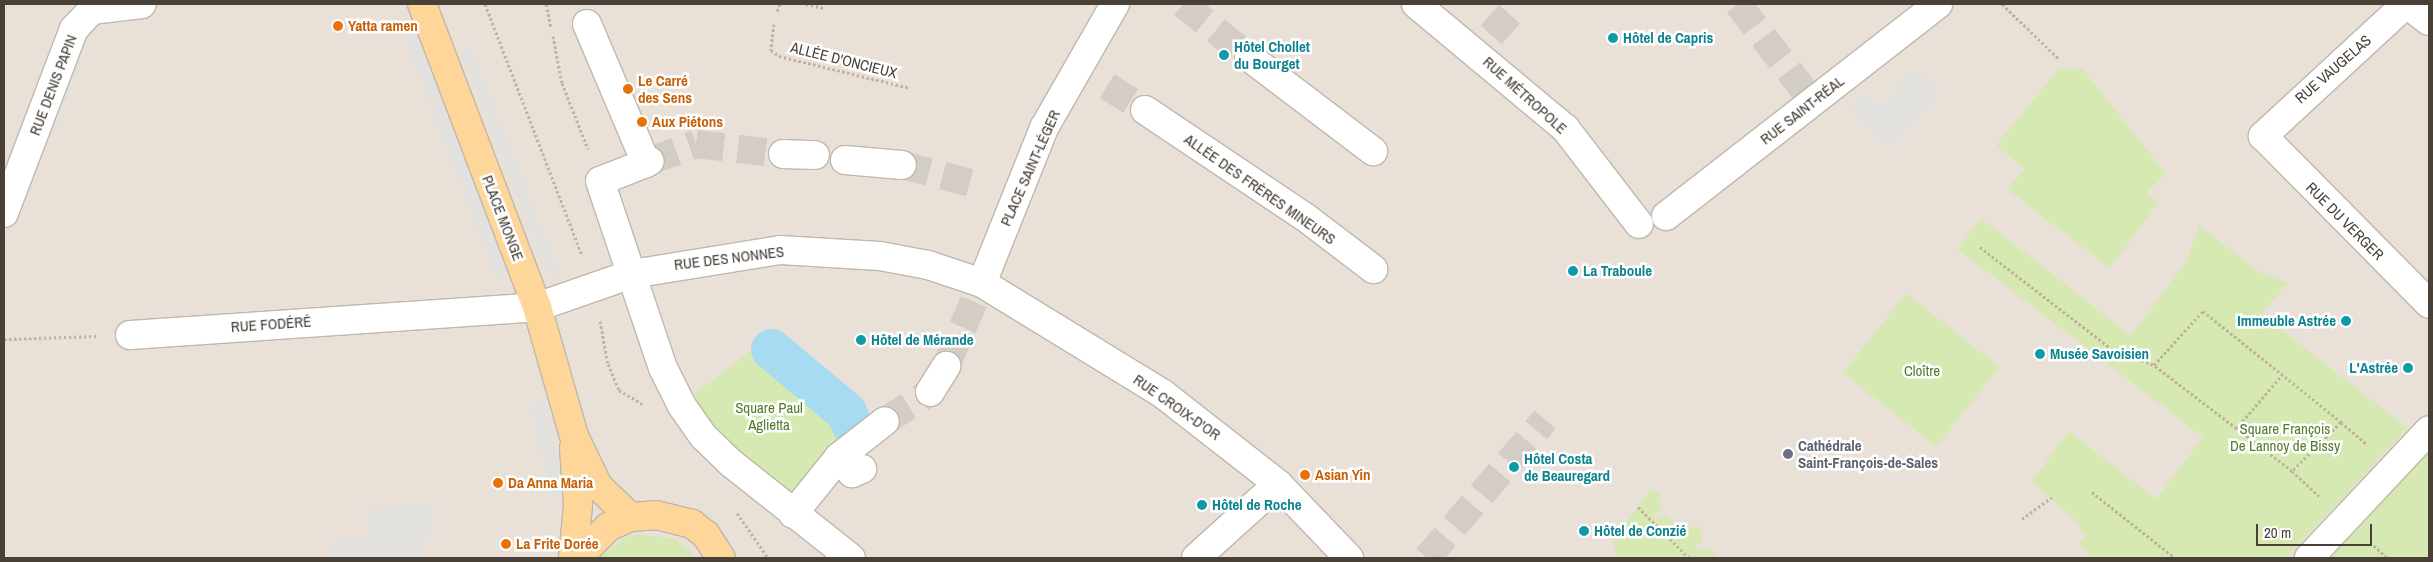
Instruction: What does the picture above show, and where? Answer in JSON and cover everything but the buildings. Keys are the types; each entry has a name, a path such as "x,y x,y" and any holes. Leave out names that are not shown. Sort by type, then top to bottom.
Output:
{"main road":[{"name":"PLACE MONGE","path":"422,4 537,307 574,436 598,486 630,517"},
{"name":"PLACE MONGE","path":"573,558 578,504 574,436"},
{"path":"578,558 596,536 630,517 665,516 692,524 706,534 721,558"}],"street":[{"name":"RUE DENIS PAPIN","path":"4,213 74,29 92,10 142,4"},
{"name":"PLACE SAINT-LÉGER","path":"982,283 1044,128 1115,4"},
{"name":"RUE MÉTROPOLE","path":"1416,4 1484,43 1565,128 1639,224"},
{"name":"RUE SAINT-RÉAL","path":"1666,216 1938,4"},
{"path":"2406,4 2429,20"},
{"name":"RUE VAUGELAS","path":"2263,136 2280,116 2406,4"},
{"path":"587,24 648,162 600,181 663,368 682,406 703,436 731,464 851,558"},
{"path":"1249,57 1374,151"},
{"name":"ALLÉE DES FRÈRES MINEURS","path":"1145,110 1305,217 1373,269"},
{"name":"RUE DU VERGER","path":"2263,136 2429,304"},
{"path":"783,154 815,155"},
{"path":"845,160 902,165"},
{"name":"RUE DES NONNES","path":"537,307 632,274 780,250 880,256 954,271 982,283"},
{"name":"RUE CROIX-D'OR","path":"982,283 1163,394 1278,484 1349,558"},
{"name":"RUE FODÉRÉ","path":"130,335 537,307"},
{"path":"930,392 946,366"},
{"path":"793,514 850,463 885,421"},
{"path":"2309,558 2429,430"},
{"path":"1196,558 1278,484"}],"path":[{"path":"546,4 562,83 600,181"},
{"path":"777,11 780,4"},
{"path":"806,4 824,8"},
{"path":"2002,4 2058,58"},
{"name":"ALLÉE D'ONCIEUX","path":"774,24 771,50 779,56 910,88"},
{"path":"1980,246 2113,350 2154,365 2292,471 2341,422"},
{"path":"2154,365 2203,311 2395,466"},
{"path":"4,339 130,335"},
{"path":"2236,428 2282,375"},
{"path":"2092,492 2175,558"},
{"path":"2022,519 2052,497"},
{"path":"1638,507 1690,558"}],"shaded area":[{"path":"4,4 2429,4 2429,558 4,558"},
{"path":"411,21 508,272 496,277 399,25"},
{"path":"470,44 560,274 550,278 460,49"},
{"path":"75,53 84,57 55,138 47,135"},
{"path":"1915,69 1941,93 1889,147 1848,107 1863,91 1880,106"},
{"path":"545,401 565,495 550,498 530,405"},
{"path":"433,504 435,538 421,539 422,558 331,558 330,541 368,538 366,509"}],"green space":[{"path":"2082,68 2166,174 2147,192 2158,203 2110,268 2007,189 2025,169 1996,145 2058,70"},
{"name":"Square François De Lannoy de Bissy","path":"1981,218 2131,336 2187,260 2199,226 2260,272 2288,283 2261,314 2408,428 2286,558 2092,558 2078,543 2086,535 2073,517 2031,482 2069,431 2156,499 2203,437 1957,249"},
{"name":"Cloître","path":"1906,293 2000,367 1936,447 1843,373"},
{"name":"Square Paul Aglietta","path":"758,345 840,417 847,434 793,498 720,435 692,396"},
{"path":"2429,446 2429,558 2323,558"},
{"path":"1651,489 1659,493 1661,510 1654,514 1656,520 1665,515 1678,526 1675,534 1682,536 1685,528 1700,526 1702,542 1695,546 1699,551 1707,547 1720,558 1618,558 1612,541"},
{"path":"639,534 675,539 697,558 598,558 622,539"}],"waterway":[{"path":"771,349 846,412 853,428"}],"tunnel":[{"path":"1183,4 1249,57"},
{"path":"1491,35 1518,4"},
{"path":"1738,4 1813,102"},
{"path":"1107,86 1145,110"},
{"path":"650,161 696,144 783,154"},
{"path":"902,165 978,185"},
{"path":"946,366 982,283"},
{"path":"885,421 930,392"},
{"path":"1427,558 1545,420"}],"place":[{"name":"Yatta ramen","path":"338,26"},
{"name":"Hôtel de Capris","path":"1613,38"},
{"name":"Hôtel Chollet du Bourget","path":"1224,55"},
{"name":"Le Carré des Sens","path":"628,89"},
{"name":"Aux Piétons","path":"642,122"},
{"name":"La Traboule","path":"1573,271"},
{"name":"Immeuble Astrée","path":"2346,321"},
{"name":"Hôtel de Mérande","path":"861,340"},
{"name":"Musée Savoisien","path":"2040,354"},
{"name":"L'Astrée","path":"2408,368"},
{"name":"Cathédrale Saint-François-de-Sales","path":"1788,454"},
{"name":"Hôtel Costa de Beauregard","path":"1514,467"},
{"name":"Asian Yin","path":"1305,475"},
{"name":"Da Anna Maria","path":"498,483"},
{"name":"Hôtel de Roche","path":"1202,505"},
{"name":"Hôtel de Conzié","path":"1584,531"},
{"name":"La Frite Dorée","path":"506,544"}]}
